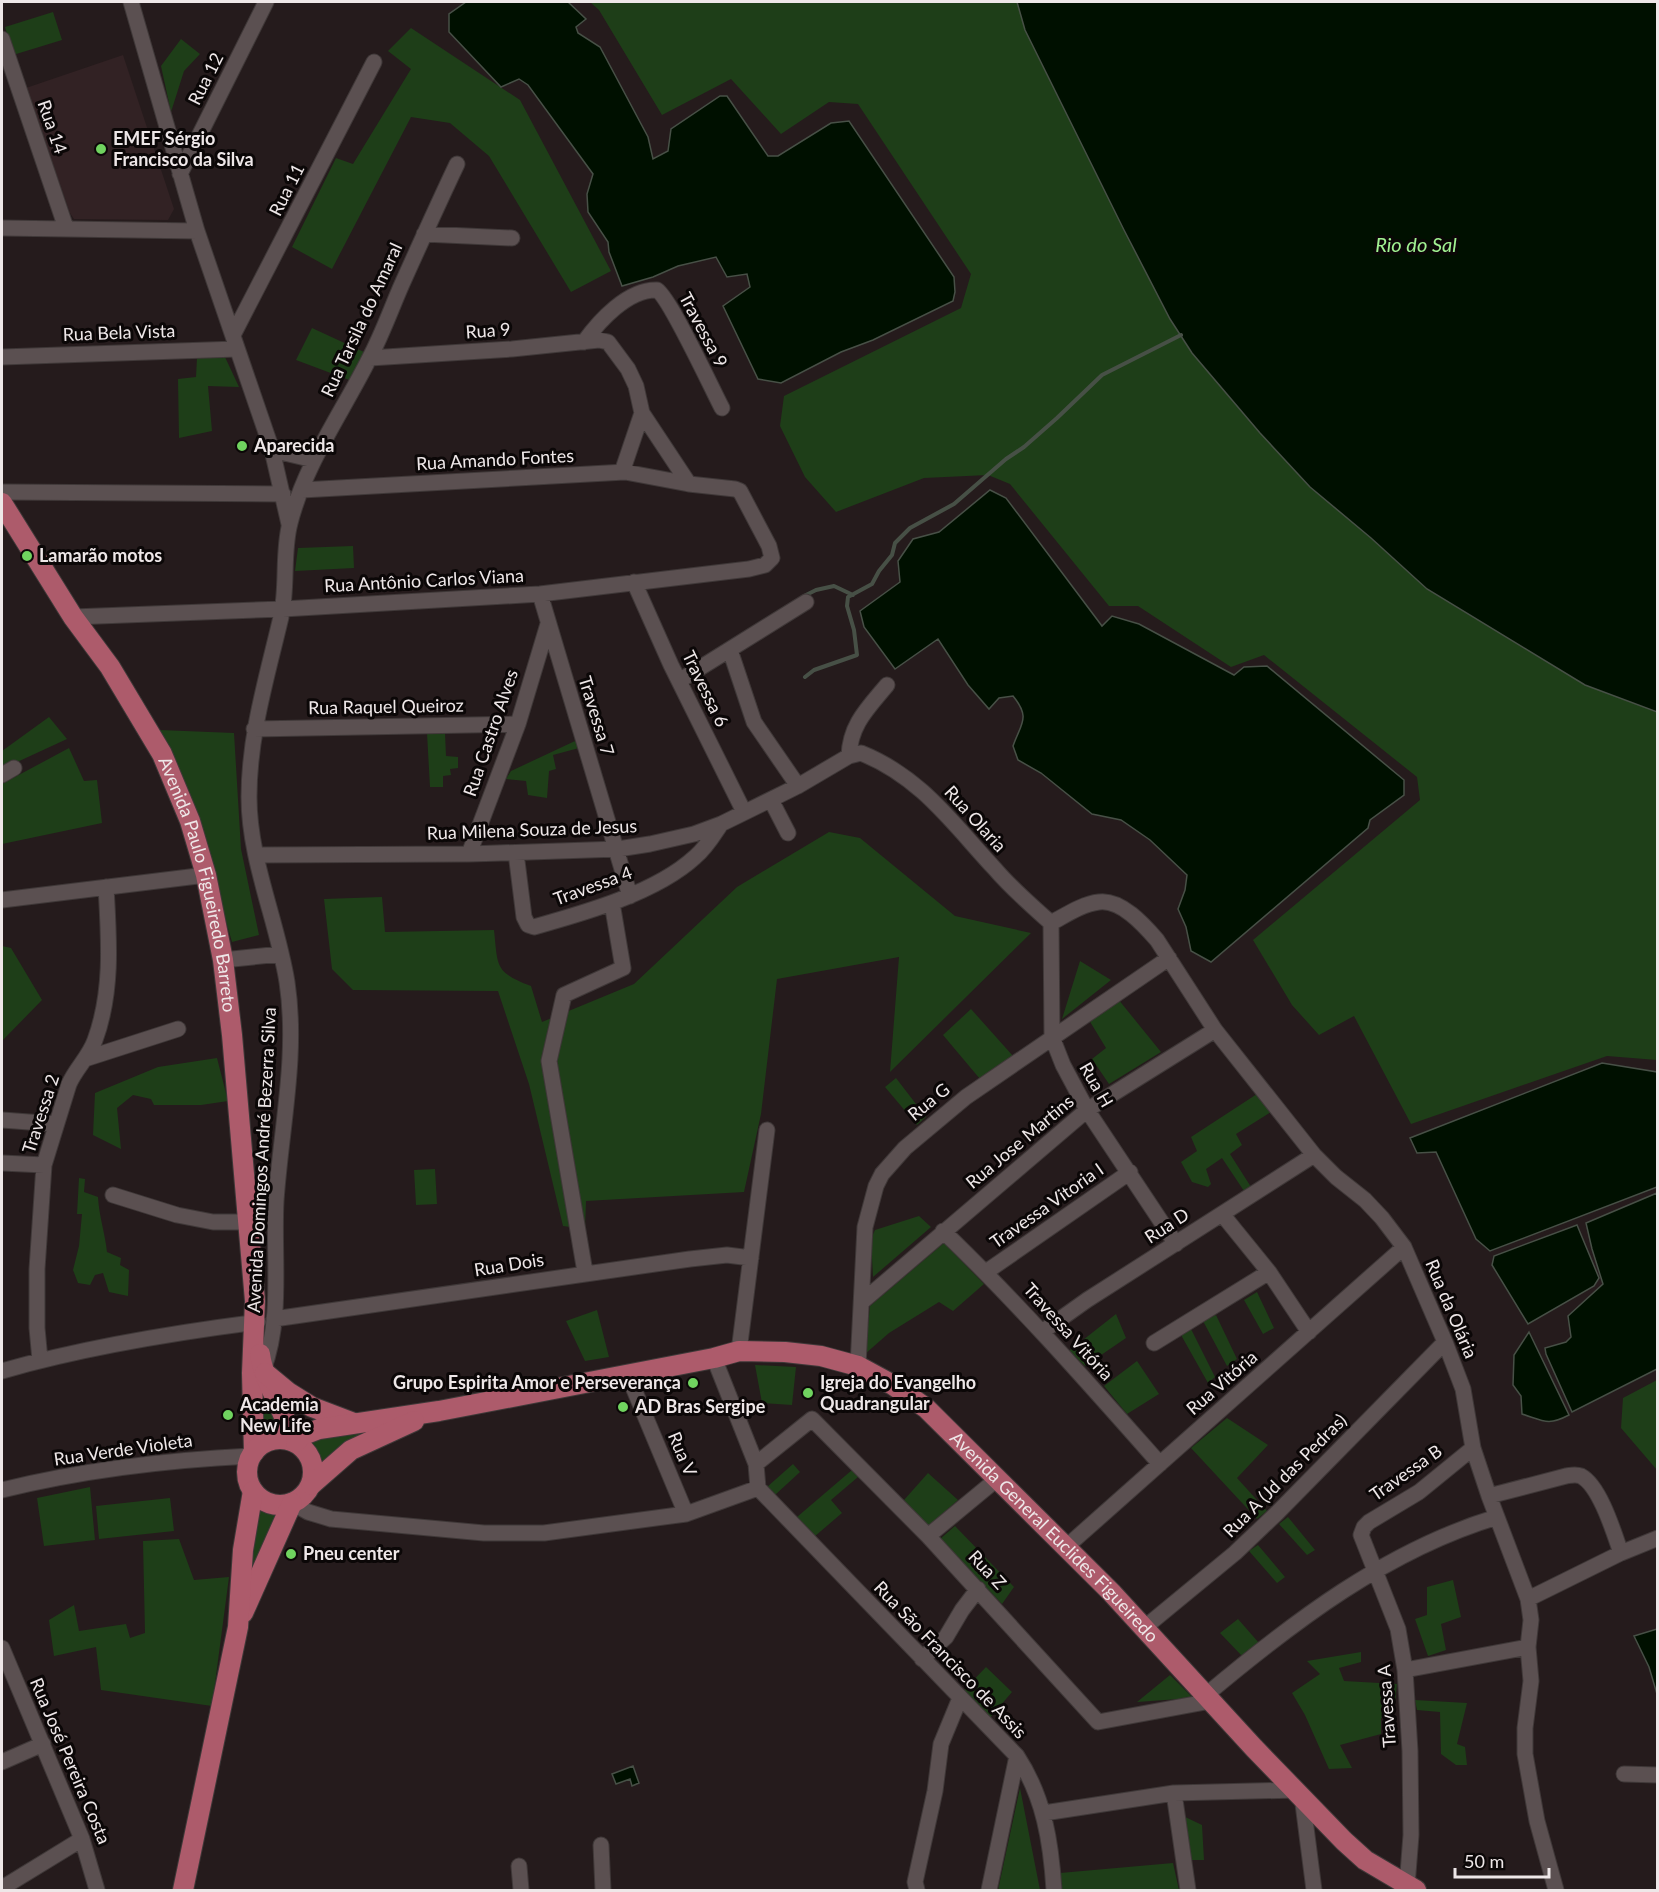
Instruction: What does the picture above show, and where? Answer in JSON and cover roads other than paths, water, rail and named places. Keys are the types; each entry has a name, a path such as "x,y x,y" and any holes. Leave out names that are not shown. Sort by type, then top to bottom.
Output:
{"main road":[{"name":"Avenida Paulo Figueiredo Barreto","path":"2,503 73,617 110,667 162,754 190,820 206,875 223,960 232,1035 248,1222 260,1319 263,1372 289,1424 294,1442"},
{"name":"Avenida Paulo Figueiredo Barreto","path":"252,1454 252,1373 260,1319"},
{"name":"Avenida General Euclides Figueiredo","path":"294,1442 307,1432 439,1411 740,1351 805,1354 858,1366 926,1408 1111,1592 1344,1841 1365,1860 1411,1888"},
{"path":"263,1372 312,1407 354,1423"},
{"name":"Avenida General Euclides Figueiredo","path":"311,1485 351,1450 387,1432 439,1411"},
{"path":"284,1439 294,1442 310,1456 314,1476 311,1485 303,1496 292,1503 270,1504 260,1499 253,1491 247,1474 252,1454 267,1441 284,1439"},
{"path":"183,1890 238,1627 243,1550 253,1491"},
{"path":"238,1627 292,1503"}],"street":[{"path":"131,2 197,231 272,450 289,525"},
{"name":"Rua 12","path":"180,174 267,2"},
{"name":"Rua 14","path":"2,39 66,228"},
{"name":"Rua 11","path":"235,342 374,62"},
{"name":"Rua Tarsila do Amaral","path":"289,525 314,460 370,358 457,164"},
{"path":"2,228 197,231"},
{"path":"424,234 512,238"},
{"name":"Travessa 9","path":"584,342 599,321 612,310 645,291 657,290 669,306 722,408"},
{"name":"Rua 9","path":"370,358 512,350 602,340 608,342 628,369 636,386 642,413"},
{"name":"Rua Bela Vista","path":"2,357 235,342"},
{"path":"622,472 642,413"},
{"path":"642,413 689,484"},
{"path":"272,450 314,460"},
{"name":"Rua Amando Fontes","path":"302,490 622,472 740,491 769,546 772,557"},
{"path":"2,492 283,494"},
{"name":"Avenida Domingos André Bezerra Silva","path":"260,1319 276,1209 290,1042 290,1010 282,954 257,855 249,797 254,729 283,609 289,525"},
{"name":"Rua Antônio Carlos Viana","path":"73,617 283,609 540,594 749,569 765,565 772,557"},
{"name":"Travessa 6","path":"634,582 679,681 744,812"},
{"name":"Travessa 7","path":"540,594 618,849 630,896"},
{"path":"679,681 806,602"},
{"name":"Rua Castro Alves","path":"469,854 518,724 548,624"},
{"path":"730,650 754,722 798,786"},
{"path":"855,755 849,744 854,728 886,686"},
{"name":"Rua Raquel Queiroz","path":"254,729 518,724"},
{"name":"Rua Milena Souza de Jesus","path":"257,855 469,854 618,849 671,840 721,824 855,755"},
{"name":"Rua Olaria","path":"855,755 907,779 927,795 946,812 1013,888 1051,923"},
{"path":"771,800 788,833"},
{"name":"Travessa 4","path":"516,853 526,922 530,927 536,927 612,903 661,879 695,857 710,842 721,824"},
{"path":"2,900 206,875"},
{"name":"Travessa 2","path":"40,1360 37,1328 37,1269 44,1165 72,1077 86,1059 97,1036 108,986 110,943 106,887"},
{"name":"Rua da Olária","path":"1051,923 1088,905 1109,902 1123,909 1147,928 1215,1030 1314,1155 1336,1177 1365,1200 1404,1247 1463,1389 1473,1448 1528,1599 1531,1620 1528,1647 1531,1681 1525,1728 1525,1754 1537,1821 1556,1890"},
{"path":"585,1272 549,1061 564,995 623,968 612,903"},
{"name":"Rua H","path":"1051,923 1052,1037 1063,1065 1087,1110 1176,1244"},
{"path":"223,960 282,954"},
{"name":"Rua G","path":"858,1366 865,1227 876,1186 882,1174 905,1148 957,1104 1169,958"},
{"path":"86,1059 178,1029"},
{"name":"Rua Jose Martins","path":"863,1301 1087,1110 1215,1030"},
{"path":"2,1120 56,1124"},
{"path":"740,1351 767,1130"},
{"name":"Rua D","path":"1042,1332 1087,1300 1314,1155"},
{"path":"2,1163 44,1165"},
{"name":"Travessa Vitoria I","path":"986,1272 1130,1172"},
{"path":"113,1195 188,1217 213,1222 248,1222"},
{"path":"1221,1214 1269,1272 1309,1332"},
{"name":"Travessa Vitória","path":"944,1231 1042,1332 1160,1464"},
{"name":"Rua Vitória","path":"1065,1548 1404,1247"},
{"name":"Rua Dois","path":"2,1371 40,1360 260,1319 711,1256 751,1258"},
{"path":"1154,1343 1269,1272"},
{"name":"Rua A (Jd das Pedras)","path":"1144,1628 1227,1559 1277,1513 1445,1342"},
{"path":"292,1503 308,1512 331,1519 484,1533 571,1531 686,1514 758,1488 756,1464 714,1358"},
{"name":"Rua V","path":"628,1375 686,1514"},
{"name":"Rua Z","path":"756,1464 812,1419 928,1536 1098,1722 1208,1698"},
{"name":"Travessa B","path":"1362,1531 1369,1522 1419,1492 1473,1448"},
{"name":"Rua Verde Violeta","path":"2,1490 52,1479 159,1462 252,1454"},
{"path":"1489,1496 1577,1475 1584,1479 1597,1495 1621,1553"},
{"path":"928,1536 997,1479"},
{"name":"Rua São Francisco de Assis","path":"758,1488 1017,1756 1030,1777 1044,1813 1050,1838 1054,1890"},
{"path":"1208,1698 1283,1634 1344,1589 1443,1535 1497,1517"},
{"name":"Travessa A","path":"1362,1531 1362,1540 1398,1629 1405,1670 1410,1750 1411,1888"},
{"path":"1528,1599 1621,1553 1658,1538"},
{"path":"922,1659 946,1637 978,1589"},
{"path":"1405,1670 1528,1647"},
{"name":"Rua José Pereira Costa","path":"2,1648 82,1839 97,1890"},
{"path":"917,1890 915,1882 936,1791 941,1744 960,1698"},
{"path":"2,1762 43,1744"},
{"path":"989,1890 1017,1756"},
{"path":"1624,1774 1658,1775"},
{"path":"1174,1793 1188,1890"},
{"path":"1044,1813 1174,1793 1299,1793 1314,1890"},
{"path":"2,1888 82,1839"},
{"path":"601,1845 603,1890"},
{"path":"519,1866 521,1890"}],"water":[{"path":"466,2 568,2 586,19 576,27 578,33 600,47 648,137 653,159 668,151 671,129 720,96 727,96 768,156 778,156 831,123 849,121 954,277 953,301 873,340 841,352 781,383 758,379 723,306 750,287 747,274 727,277 716,257 678,266 653,277 622,286 609,252 608,242 588,212 587,194 593,174 528,85 519,79 501,87 449,32 449,14"},
{"name":"Rio do Sal","path":"1017,2 1657,2 1657,712 1585,685 1427,589 1310,487 1260,433 1192,353 1170,319 1025,30"},
{"path":"990,490 1006,498 1102,626 1112,616 1139,624 1234,675 1244,667 1267,666 1404,780 1404,795 1370,820 1368,828 1211,962 1191,951 1186,927 1178,909 1185,890 1187,875 1150,840 1121,820 1092,814 1041,773 1018,760 1013,746 1023,721 1023,715 1013,696 999,698 989,709 968,685 938,639 895,669 864,627 860,611 900,582 898,561 913,539 939,532"},
{"path":"1602,1063 1657,1072 1657,1187 1490,1251 1476,1239 1436,1152 1417,1153 1410,1138"},
{"path":"1657,1193 1657,1369 1572,1412 1545,1348 1566,1342 1571,1337 1568,1316 1603,1284 1586,1223"},
{"path":"1577,1225 1599,1278 1594,1286 1528,1324 1492,1265 1494,1256"},
{"path":"1529,1332 1569,1415 1546,1421 1522,1414 1521,1396 1513,1385 1514,1355"},
{"path":"1658,1629 1657,1694 1649,1667 1634,1636"},
{"path":"633,1766 639,1783 632,1786 630,1779 616,1784 612,1774"}],"waterway":[{"path":"805,677 814,670 857,655 854,630 847,606 848,597 872,584 892,555 895,543 910,528 954,504 1006,459 1024,447 1102,375 1181,335"},
{"path":"804,596 816,590 834,586 853,595"}],"place":[{"name":"EMEF Sérgio Francisco da Silva","path":"101,149"},
{"name":"Aparecida","path":"242,446"},
{"name":"Lamarão motos","path":"27,556"},
{"name":"Grupo Espirita Amor e Perseverança","path":"693,1383"},
{"name":"Igreja do Evangelho Quadrangular","path":"808,1393"},
{"name":"AD Bras Sergipe","path":"623,1407"},
{"name":"Academia New Life","path":"228,1415"},
{"name":"Pneu center","path":"291,1554"}]}
